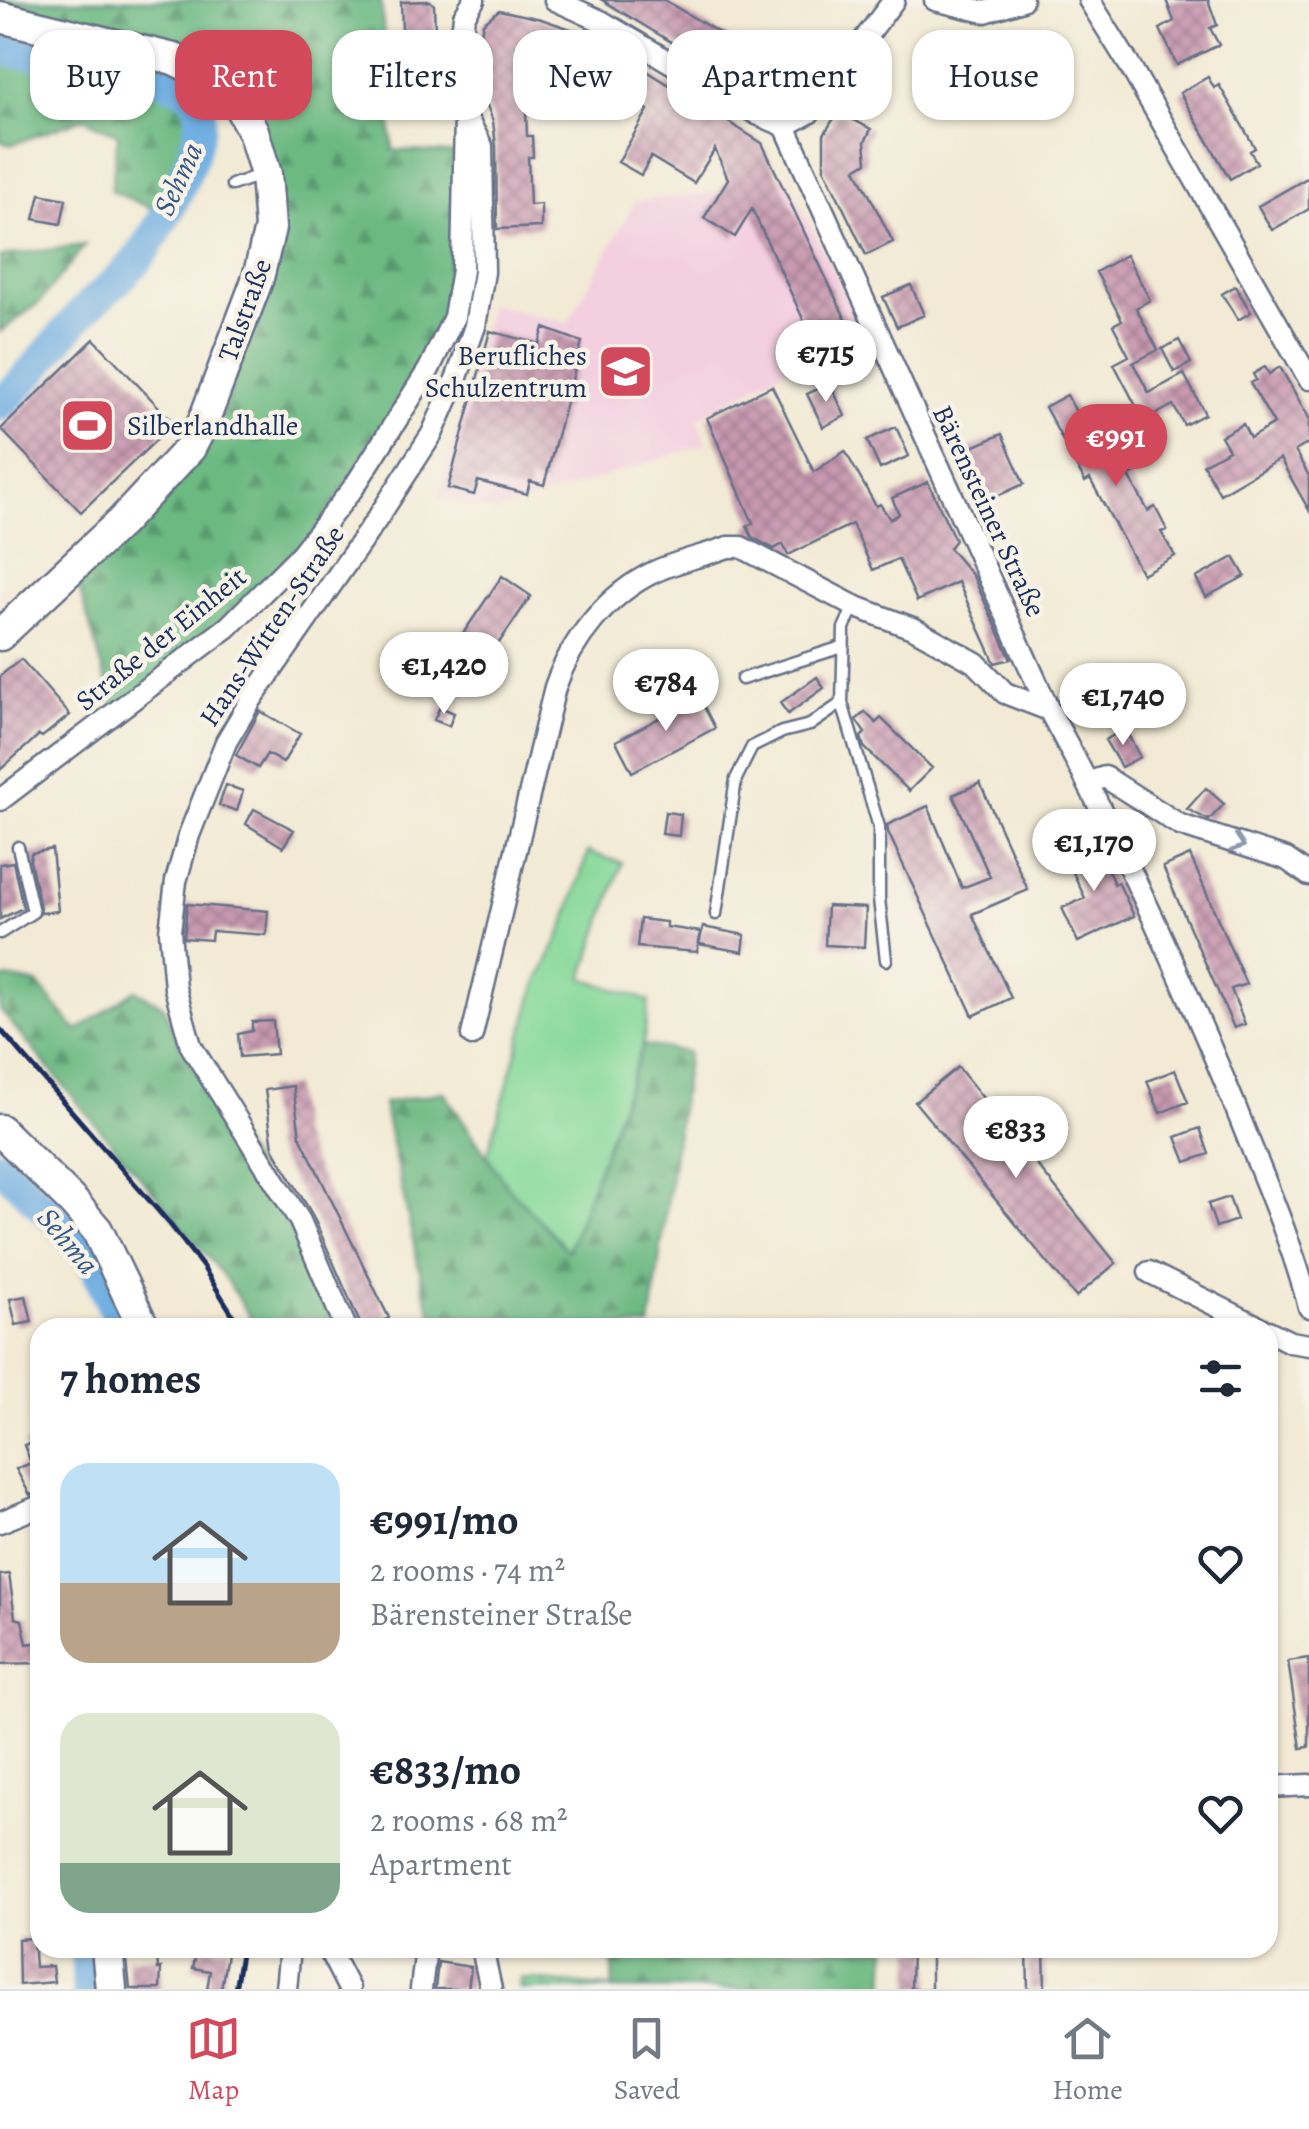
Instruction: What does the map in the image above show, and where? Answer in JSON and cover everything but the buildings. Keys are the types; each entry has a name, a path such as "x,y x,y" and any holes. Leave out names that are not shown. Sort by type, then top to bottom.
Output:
{"main road":[{"name":"Talstraße","path":"0,17 174,59 216,80 232,93 244,113 266,174 270,228 266,252 209,409 190,448 121,522 0,635"},
{"path":"0,1130 97,1230 139,1318"},
{"path":"109,1958 111,1989"}],"street":[{"name":"Straße der Einheit","path":"462,30 464,16 473,0"},
{"path":"555,0 601,21 785,126 809,113 894,0"},
{"path":"935,0 986,12 1022,0"},
{"path":"1089,0 1309,379"},
{"name":"Straße der Einheit","path":"0,800 228,628 299,556 354,488 429,369 454,317 462,270 465,120"},
{"name":"Hans-Witten-Straße","path":"342,1318 300,1221 191,1046 175,988 170,932 176,882 189,835 226,742 423,448 457,377 475,326 484,272 482,146 467,120"},
{"name":"Bärensteiner Straße","path":"785,126 1050,710 1089,782 1186,988 1295,1255 1309,1308"},
{"path":"472,1036 564,660 585,630 620,593 656,571 741,547 854,606 915,629 976,664 1005,693 1050,710"},
{"path":"1089,782 1105,777 1180,825 1286,859 1309,875"},
{"path":"1149,1272 1242,1318"},
{"path":"1278,1336 1309,1345"},
{"path":"0,1522 30,1510"},
{"path":"1278,1786 1309,1785"},
{"path":"286,1989 289,1958"},
{"path":"333,1958 349,1989"},
{"path":"420,1989 425,1958"},
{"path":"484,1958 491,1989"}],"lane":[{"path":"232,185 266,174"},
{"path":"854,606 844,628 842,704 880,826 880,899 886,960"},
{"path":"742,679 842,647"},
{"path":"716,914 736,779 752,747 782,732 810,725 842,704"},
{"path":"0,933 34,912 18,847"}],"shaded area":[{"name":"Berufliches Schulzentrum","path":"786,176 861,326 698,418 706,444 495,512 439,498 490,304 568,323 635,202 724,191 729,196"}],"green space":[{"path":"381,0 383,30 332,30 332,120 391,120 393,150 464,154 454,317 299,556 116,713 76,578 126,533 212,441 278,263 282,211 250,120 312,120 312,30 175,30 175,66 155,59 155,30 74,30 0,3"},
{"path":"0,25 30,33 30,120 78,120 11,145 0,141"},
{"path":"155,69 175,75 175,120 202,120 160,212 111,191 118,134 87,120 155,120"},
{"path":"85,245 40,302 0,332 0,256"},
{"path":"588,852 622,863 583,978 649,1001 643,1045 568,1251 507,1186 487,1156 536,986 564,927"},
{"path":"0,980 38,984 77,1031 135,990 162,1005 185,1053 274,1199 313,1272 331,1318 250,1318 223,1275 0,1010"},
{"path":"643,1045 688,1052 651,1318 433,1318 383,1103 444,1092 507,1186 568,1251"},
{"path":"611,1958 887,1958 885,1989 613,1989"},
{"path":"520,1979 613,1988 613,1989 519,1989"}],"waterway":[{"name":"Sehma","path":"0,50 106,66 164,81 185,90 197,101 200,115 199,132 185,175 146,248 0,404"},
{"name":"Sehma","path":"0,1165 66,1229 95,1264 118,1318"},
{"name":"Sehma","path":"86,1958 88,1989"}],"railway":[{"path":"0,1029 169,1223 235,1318"},
{"path":"235,1989 240,1958"}],"place":[{"name":"Berufliches Schulzentrum","path":"626,372"},
{"name":"Silberlandhalle","path":"88,426"}]}
